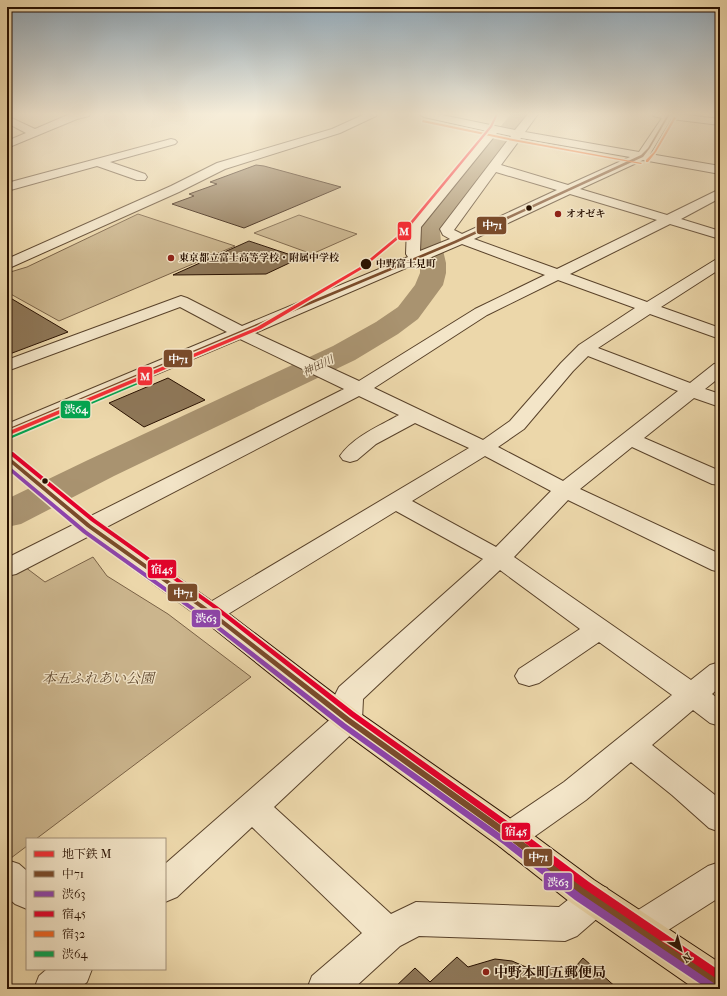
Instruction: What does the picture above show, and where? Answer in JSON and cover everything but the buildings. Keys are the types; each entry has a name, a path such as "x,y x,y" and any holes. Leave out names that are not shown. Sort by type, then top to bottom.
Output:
{"main road":[{"path":"7,458 88,526 211,613 348,720 595,899 720,984"}],"street":[{"path":"7,187 103,160"},
{"path":"7,265 175,189 221,166 239,160"},
{"path":"418,258 413,254 414,227 470,160"},
{"path":"497,160 447,229 448,232 461,239 720,334"},
{"path":"7,431 418,258 571,190 633,160"},
{"path":"667,160 720,170"},
{"path":"97,162 141,177"},
{"path":"490,171 571,190 720,234"},
{"path":"7,568 376,380 481,312 720,193"},
{"path":"211,613 484,448 516,425 567,367 585,349 617,327 720,263"},
{"path":"7,366 181,301 241,333 484,448 565,490 720,564"},
{"path":"585,349 720,401"},
{"path":"166,885 348,720 349,695 499,558 565,490 720,368"},
{"path":"350,456 369,440 414,415"},
{"path":"630,440 720,479"},
{"path":"396,502 499,558 720,715"},
{"path":"530,676 599,629"},
{"path":"510,836 575,791 720,672"},
{"path":"630,745 683,786 720,818"},
{"path":"252,807 388,934"},
{"path":"7,875 26,892"},
{"path":"639,929 720,877"},
{"path":"325,989 388,934 416,919 565,924 595,899"},
{"path":"52,989 73,970"}],"green space":[{"path":"138,214 235,246 59,321 7,292 7,273 27,267"},
{"path":"299,215 357,234 312,254 254,233"},
{"name":"本五ふれあい公園","path":"93,557 107,576 168,614 251,677 37,838 26,838 26,847 7,861 7,576 25,567 45,582"}],"waterway":[{"name":"神田川","path":"7,515 101,468 344,353 387,328 408,313 429,285 433,273 433,263 428,242 428,231 435,219 482,160"}],"metro line":[{"name":"M","path":"7,434 259,328 361,268 402,234 463,160"}],"transit line":[{"name":"宿32","path":"627,160 641,163"},
{"name":"中71","path":"7,431 455,242 632,160"},
{"name":"渋64","path":"10,437 141,382"},
{"name":"宿45","path":"11,453 93,520 215,607 352,714 514,830 586,885 720,976"},
{"name":"中71","path":"7,458 89,526 211,613 348,720 510,836 582,891 720,984"},
{"name":"渋63","path":"7,467 85,532 207,619 344,726 506,842 578,897 715,989"}],"place":[{"name":"オオゼキ","path":"558,214"},
{"name":"東京都立富士高等学校・附属中学校","path":"171,258"},
{"name":"中野富士見町","path":"366,264"},
{"name":"中野本町五郵便局","path":"486,972"}]}
